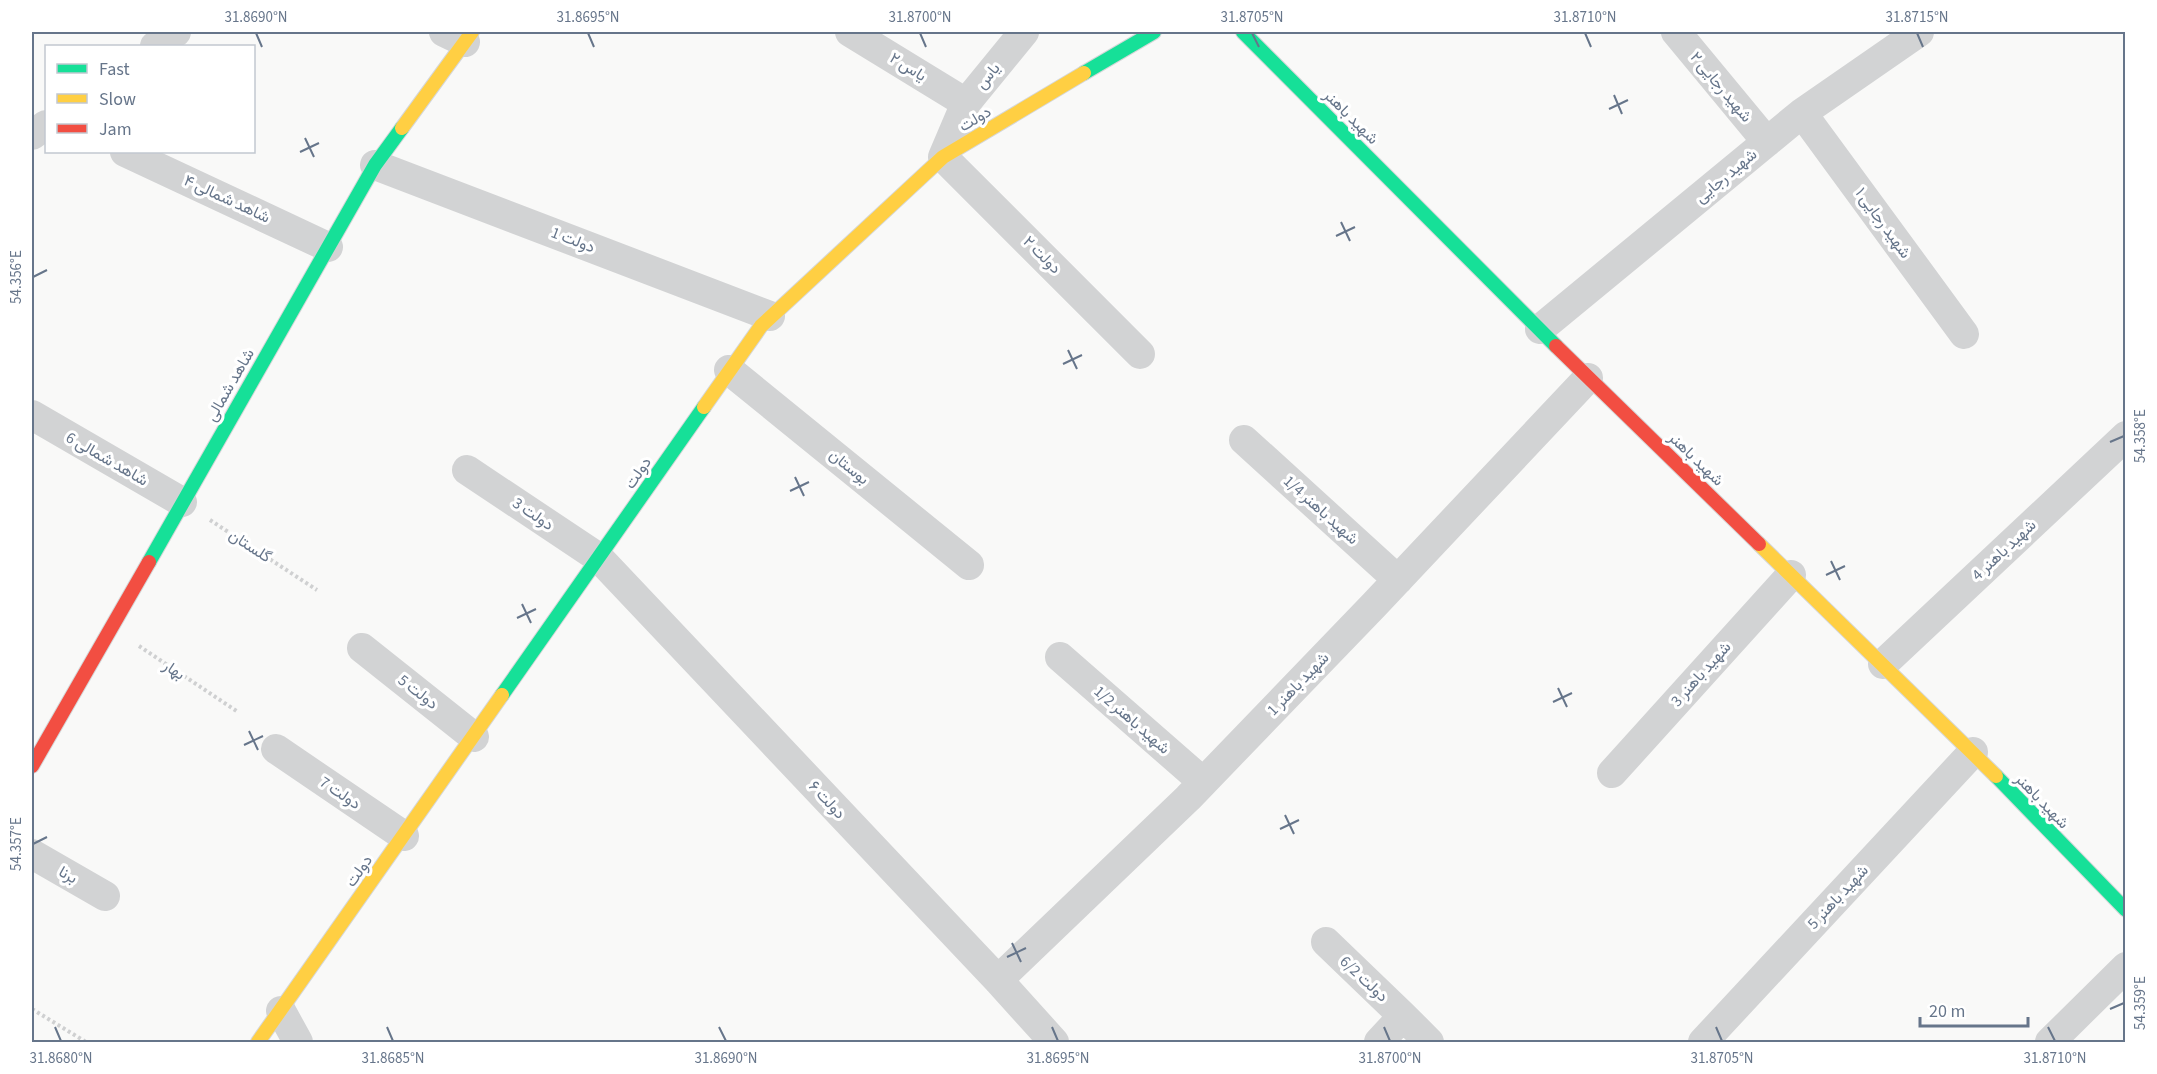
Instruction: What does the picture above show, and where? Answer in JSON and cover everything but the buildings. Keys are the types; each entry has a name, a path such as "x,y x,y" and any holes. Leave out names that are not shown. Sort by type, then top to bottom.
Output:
{"street":[{"path":"156,45 176,32"},
{"name":"یاس ۲","path":"850,32 966,103"},
{"name":"یاس","path":"944,157 966,103 1024,32"},
{"name":"دولت","path":"258,1042 474,737 729,369 770,316 944,157 1154,32"},
{"name":"شهید باهنر","path":"1243,32 1588,378 1973,752 2126,910"},
{"name":"شهید رجایی ۲","path":"1676,32 1767,142"},
{"name":"شهید رجایی","path":"1540,329 1802,113 1918,32"},
{"name":"شاهد شمالی","path":"32,762 375,165 460,35"},
{"name":"شهید رجایی ۱","path":"1802,113 1964,334"},
{"path":"32,135 45,126"},
{"name":"شاهد شمالی ۴","path":"127,153 328,247"},
{"name":"دولت ۲","path":"944,157 1140,354"},
{"name":"دولت 1","path":"375,165 770,316"},
{"name":"بوستان","path":"729,369 969,565"},
{"name":"شهید باهنر 1","path":"998,980 1203,782 1398,580 1588,378"},
{"name":"شاهد شمالی 6","path":"32,415 182,502"},
{"name":"شهید باهنر 4","path":"1883,664 2126,436"},
{"name":"شهید باهنر 1/4","path":"1244,440 1398,580"},
{"name":"دولت 3","path":"466,470 599,558"},
{"name":"دولت ۶","path":"599,558 1054,1042"},
{"name":"شهید باهنر 3","path":"1612,773 1791,575"},
{"name":"دولت 5","path":"362,648 474,737"},
{"name":"شهید باهنر 1/2","path":"1060,657 1203,782"},
{"name":"دولت 7","path":"276,749 404,836"},
{"name":"شهید باهنر 5","path":"1704,1042 1973,752"},
{"name":"برنا","path":"32,854 105,896"},
{"name":"دولت 6/2","path":"1326,942 1429,1042"},
{"path":"2050,1042 2126,967"},
{"path":"281,1011 298,1042"},
{"name":"دولت 6/2","path":"1379,1042 1403,1016"}],"path":[{"name":"گلستان","path":"182,502 317,590"},
{"name":"بهار","path":"111,627 238,712"},
{"path":"32,1009 86,1042"}],"traffic: fast":[{"path":"1084,73 1154,32"},
{"path":"1243,32 1556,346"},
{"path":"149,562 375,165 402,128"},
{"path":"502,695 704,407"},
{"path":"1996,776 2126,910"}],"traffic: slow":[{"path":"402,128 472,32"},
{"path":"704,407 761,326 943,157 1084,73"},
{"path":"1759,544 1996,776"},
{"path":"258,1042 502,695"}],"traffic: jam":[{"path":"1556,346 1759,544"},
{"path":"32,766 149,562"}]}
